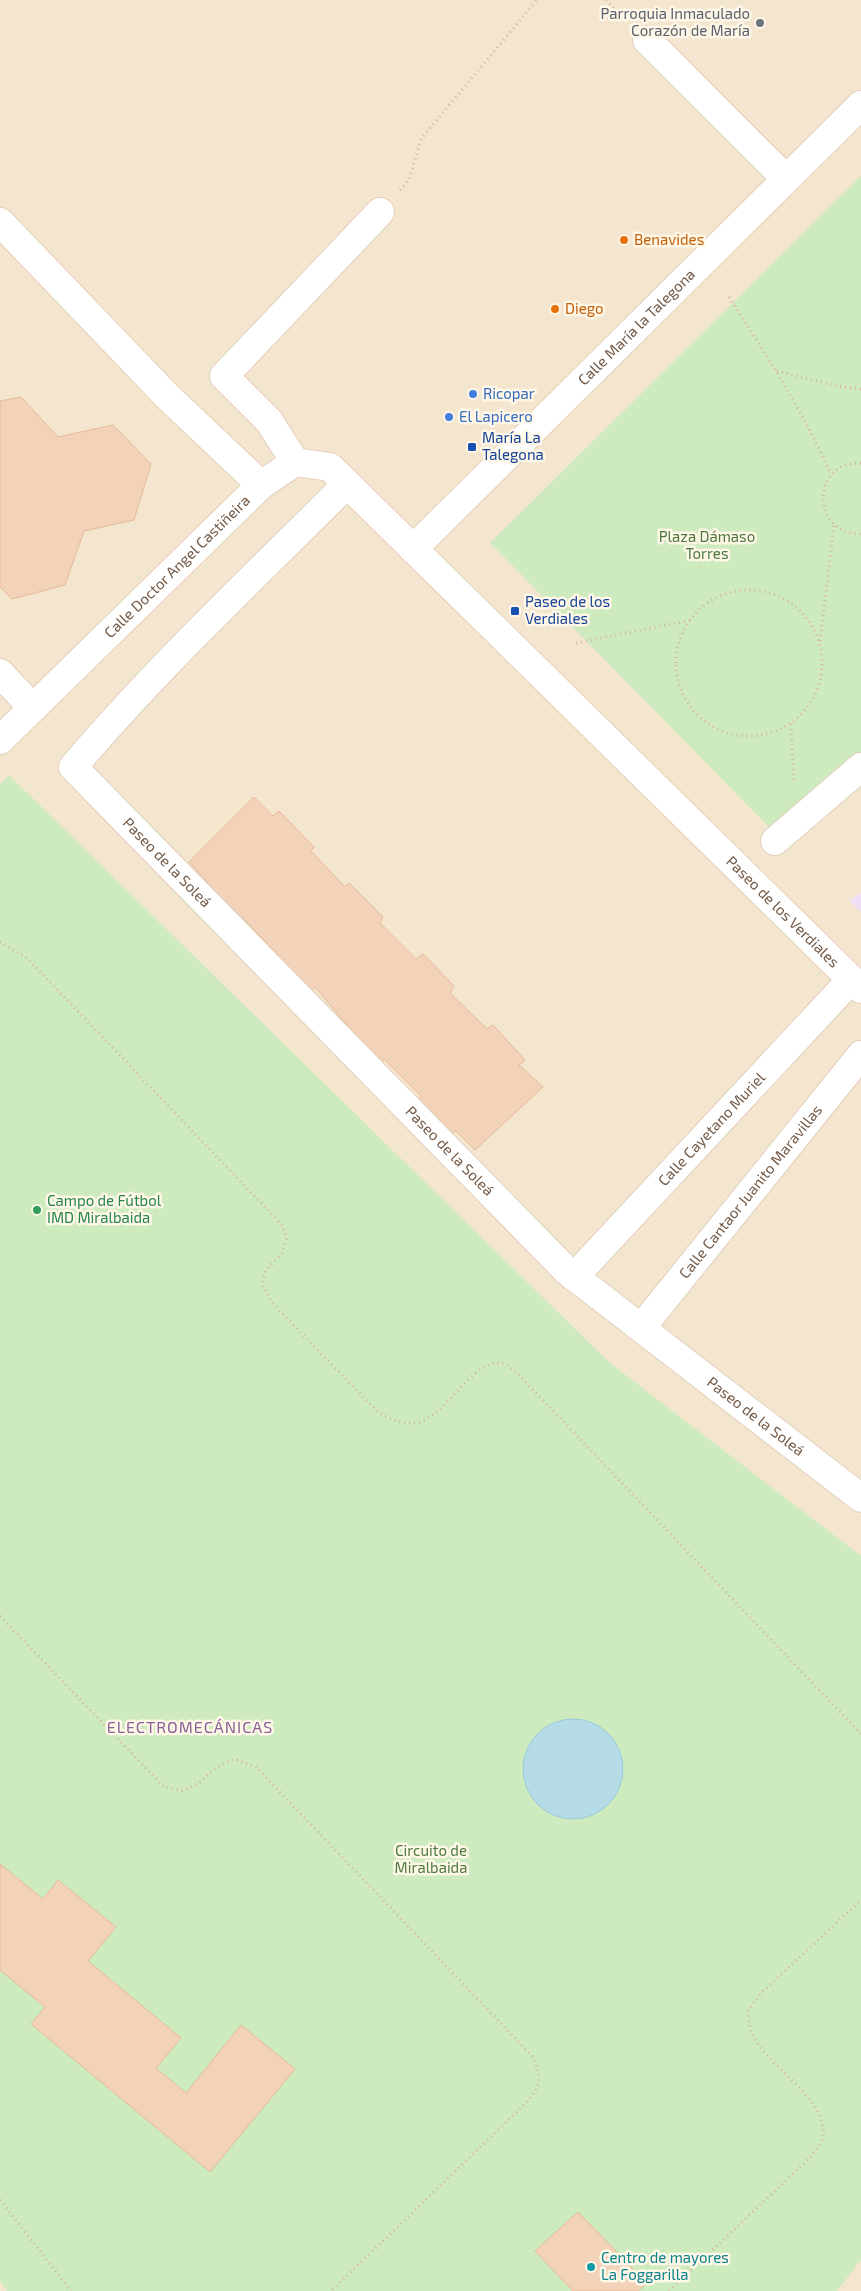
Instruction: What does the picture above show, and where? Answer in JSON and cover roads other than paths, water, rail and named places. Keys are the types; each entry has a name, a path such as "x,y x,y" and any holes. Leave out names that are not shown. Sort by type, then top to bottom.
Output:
{"street":[{"path":"647,40 786,179"},
{"name":"Calle María la Talegona","path":"413,549 861,105"},
{"path":"261,485 295,462 269,421 224,376 380,212"},
{"name":"Calle Doctor Angel Castiñeira","path":"0,222 167,396 261,485 0,740"},
{"name":"Paseo de los Verdiales","path":"295,462 330,467 856,985"},
{"name":"Paseo de la Soleá","path":"347,484 194,635 105,730 73,768 574,1277 861,1498"},
{"path":"0,673 33,708"},
{"path":"775,841 861,767"},
{"name":"Calle Cayetano Muriel","path":"574,1277 856,985"},
{"name":"Calle Cantaor Juanito Maravillas","path":"641,1328 861,1055"}],"water":[{"path":"573,1719 592,1723 609,1733 619,1750 623,1769 619,1788 609,1805 592,1815 573,1819 554,1815 537,1805 527,1788 523,1769 527,1750 537,1733 554,1723"}],"place":[{"name":"Parroquia Inmaculado Corazón de María","path":"760,23"},
{"name":"Benavides","path":"624,240"},
{"name":"Diego","path":"555,309"},
{"name":"Ricopar","path":"473,394"},
{"name":"El Lapicero","path":"449,417"},
{"name":"María La Talegona","path":"472,447"},
{"name":"Paseo de los Verdiales","path":"515,611"},
{"name":"Campo de Fútbol IMD Miralbaida","path":"37,1210"},
{"name":"Centro de mayores La Foggarilla","path":"591,2267"}],"district":[{"name":"ELECTROMECÁNICAS","path":"190,1727"}],"park label":[{"name":"Plaza Dámaso Torres","path":"707,546"},
{"name":"Circuito de Miralbaida","path":"431,1860"}]}
